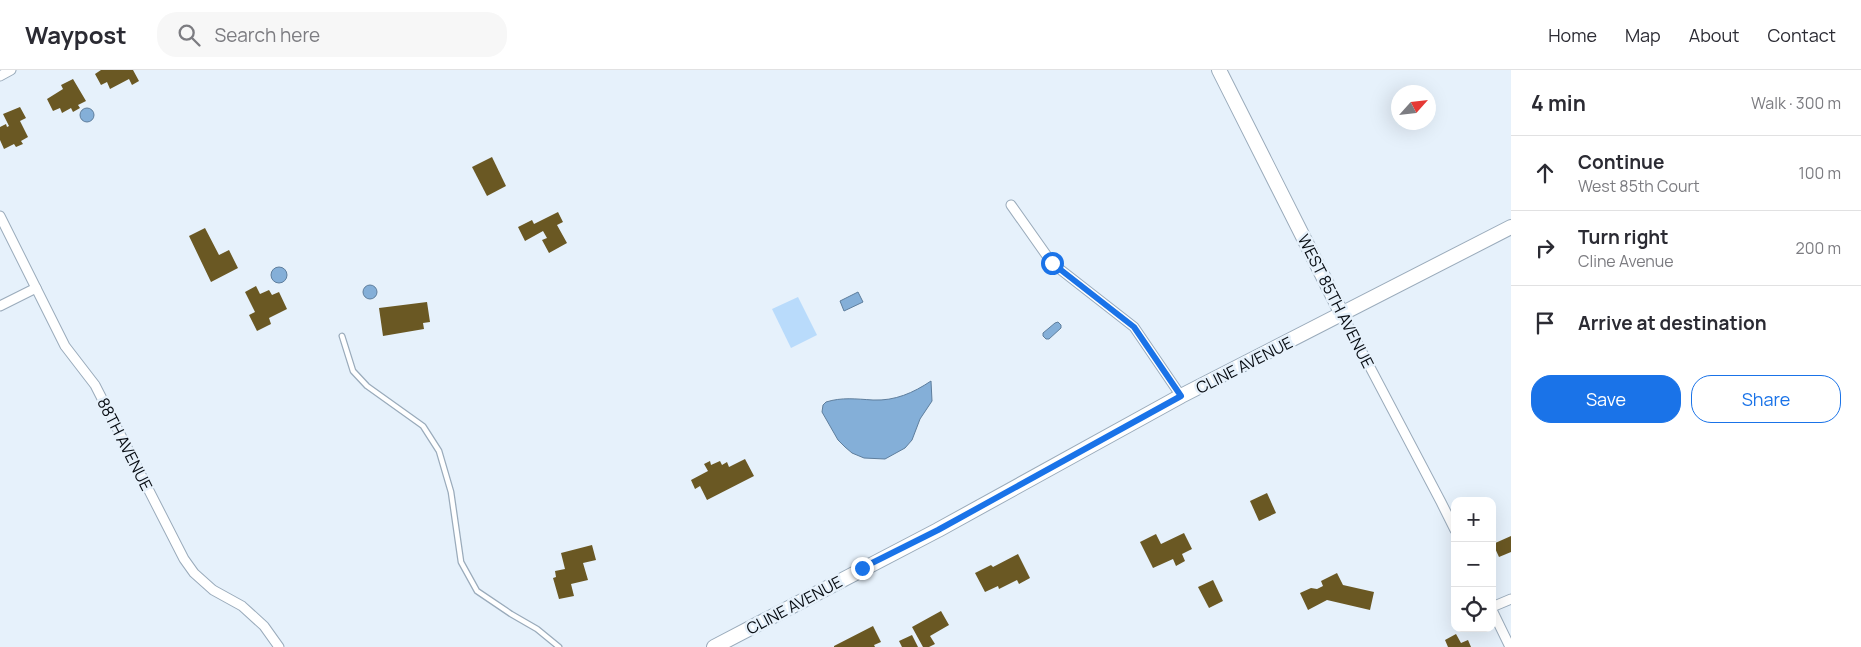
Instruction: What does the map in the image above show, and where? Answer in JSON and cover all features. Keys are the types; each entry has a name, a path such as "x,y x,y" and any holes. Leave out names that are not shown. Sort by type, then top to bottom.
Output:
{"street":[{"path":"0,76 11,70"},
{"name":"WEST 85TH AVENUE","path":"1219,70 1342,314 1451,521"},
{"path":"1011,205 1052,263 1134,327 1181,396"},
{"name":"88TH AVENUE","path":"0,216 65,346 95,385 184,559 194,573 213,590 242,606 264,626 278,647"},
{"name":"CLINE AVENUE","path":"714,647 938,530 1181,396 1511,227"},
{"path":"0,306 36,288"},
{"path":"1496,607 1511,599"},
{"path":"1496,617 1510,647"}],"lane":[{"path":"342,336 353,371 367,386 423,426 439,451 451,492 461,562 477,591 536,629 559,647"}],"shaded area":[{"path":"84,108 90,108 94,115 90,122 84,122 80,118 80,112"},
{"path":"279,267 285,269 287,275 285,281 279,283 273,281 271,275 273,269"},
{"path":"367,285 373,285 377,292 373,299 367,299 363,295 363,289"},
{"path":"858,292 863,302 844,311 840,301"},
{"path":"798,297 817,335 791,348 772,309"},
{"path":"1058,322 1061,328 1049,339 1046,339 1043,333"},
{"path":"931,381 932,401 920,419 912,440 905,448 885,459 864,458 852,453 838,440 822,412 823,405 832,400 881,400 896,398 911,393"}],"building":[{"path":"101,70 133,70 139,81 132,85 129,79 110,89 107,82 101,85 95,74"},
{"path":"73,79 86,101 78,105 80,108 73,112 71,108 62,113 60,108 53,111 47,99 63,89 61,85"},
{"path":"20,107 26,118 20,121 28,137 21,141 23,144 16,147 14,144 4,149 0,140 0,127 6,124 7,127 9,126 3,114"},
{"path":"492,157 506,186 487,196 472,167"},
{"path":"558,212 563,222 557,225 567,243 549,253 542,240 547,238 543,231 525,241 518,227 532,220 534,224"},
{"path":"205,228 219,255 229,250 238,268 211,282 189,236"},
{"path":"256,286 260,294 269,290 272,295 279,292 287,309 269,318 271,324 257,331 249,315 255,312 245,292"},
{"path":"427,302 430,322 423,323 424,329 383,336 379,308"},
{"path":"745,459 754,476 707,500 700,486 695,489 691,480 708,471 704,464 710,461 711,465 720,461 722,465 727,462 729,467"},
{"path":"1267,493 1276,513 1259,521 1250,501"},
{"path":"1184,533 1192,549 1182,554 1185,561 1176,566 1173,559 1153,568 1140,542 1156,534 1161,544"},
{"path":"1511,536 1511,552 1499,557 1496,550 1496,543"},
{"path":"592,545 596,560 583,563 588,580 571,584 574,596 559,599 553,578 556,577 555,571 565,569 561,553"},
{"path":"1018,554 1030,578 1019,584 1017,580 999,589 998,586 985,592 975,573 991,565 993,567"},
{"path":"1337,573 1343,585 1374,592 1370,610 1327,600 1308,610 1300,593 1311,588 1317,589 1323,586 1321,581"},
{"path":"1213,580 1223,601 1209,608 1198,587"},
{"path":"941,611 949,625 930,636 935,644 923,647 912,627"},
{"path":"873,626 881,642 874,645 875,647 834,647 834,646"},
{"path":"1456,634 1461,643 1468,640 1471,647 1448,647 1445,640"},
{"path":"912,635 918,647 902,647 899,641"}],"route":[{"path":"862,568 938,530 1181,396 1134,327 1052,263"}]}
